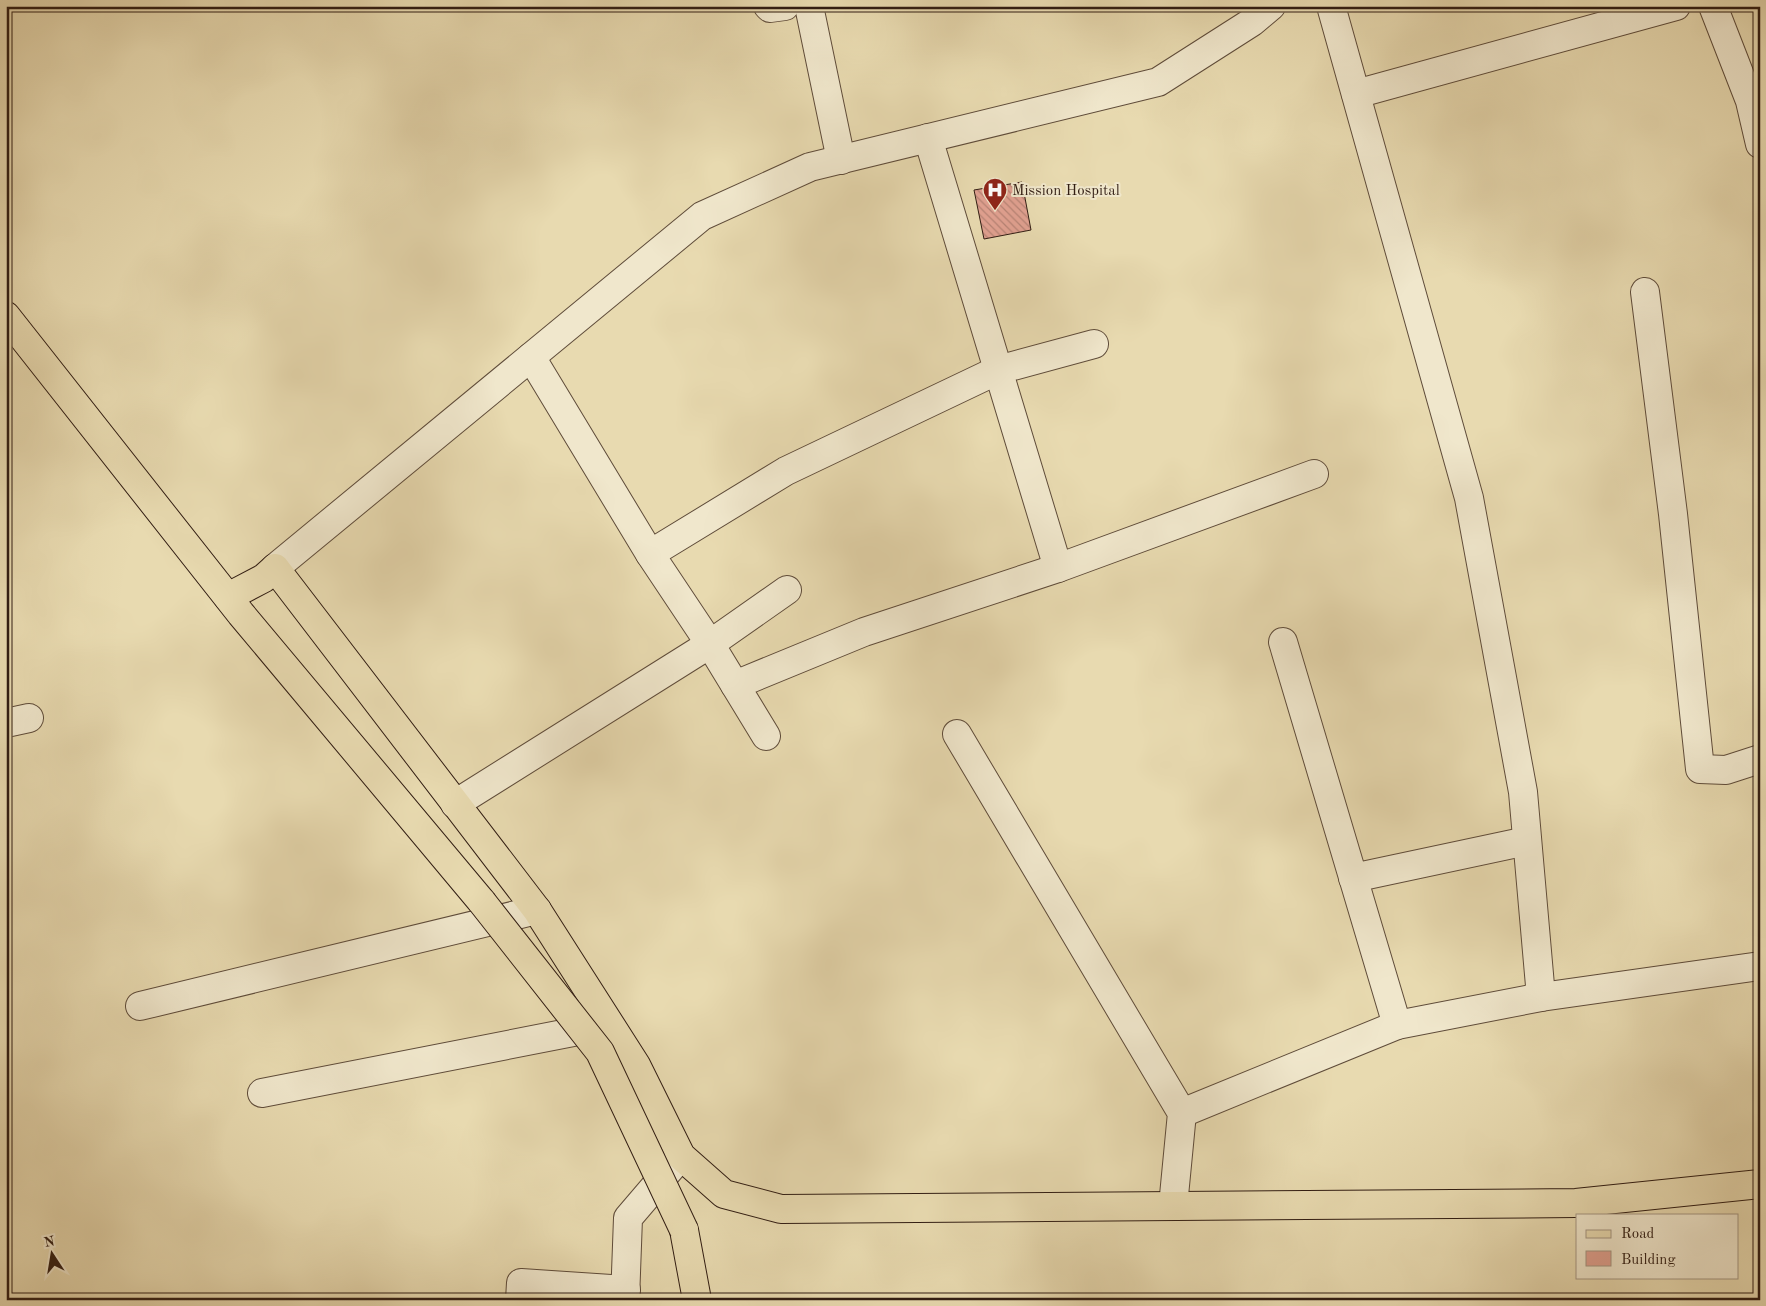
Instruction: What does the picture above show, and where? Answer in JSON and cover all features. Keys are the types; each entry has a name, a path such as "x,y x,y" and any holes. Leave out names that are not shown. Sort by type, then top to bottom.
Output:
{"main road":[{"path":"6,316 228,597 482,902 600,1052 684,1230 698,1300"},
{"path":"228,597 264,578 276,568 537,910 636,1065 681,1156 724,1194 781,1209 1576,1203 1760,1184"}],"street":[{"path":"768,6 770,8 785,6"},
{"path":"809,6 841,160"},
{"path":"276,568 702,216 810,167 1158,82 1252,22 1271,6"},
{"path":"1331,6 1469,498 1523,792 1542,997"},
{"path":"1356,94 1676,6"},
{"path":"1714,6 1750,101 1760,144"},
{"path":"928,138 1058,568"},
{"path":"1645,292 1673,514 1700,769 1726,770 1760,759"},
{"path":"650,554 786,471 998,370 1094,344"},
{"path":"531,357 650,554 710,644 766,736"},
{"path":"735,685 864,632 1058,568 1314,474"},
{"path":"455,804 710,644 787,590"},
{"path":"1283,642 1397,1026"},
{"path":"957,734 1182,1113 1173,1206"},
{"path":"1354,878 1527,841"},
{"path":"140,1006 537,910"},
{"path":"1182,1113 1397,1026 1542,997 1760,966"},
{"path":"262,1093 610,1025"},
{"path":"520,1300 521,1283 626,1295 628,1218 681,1156"}],"building":[{"path":"1022,182 1031,230 984,239 974,190"}],"place":[{"name":"Mission Hospital","path":"995,211"}]}
